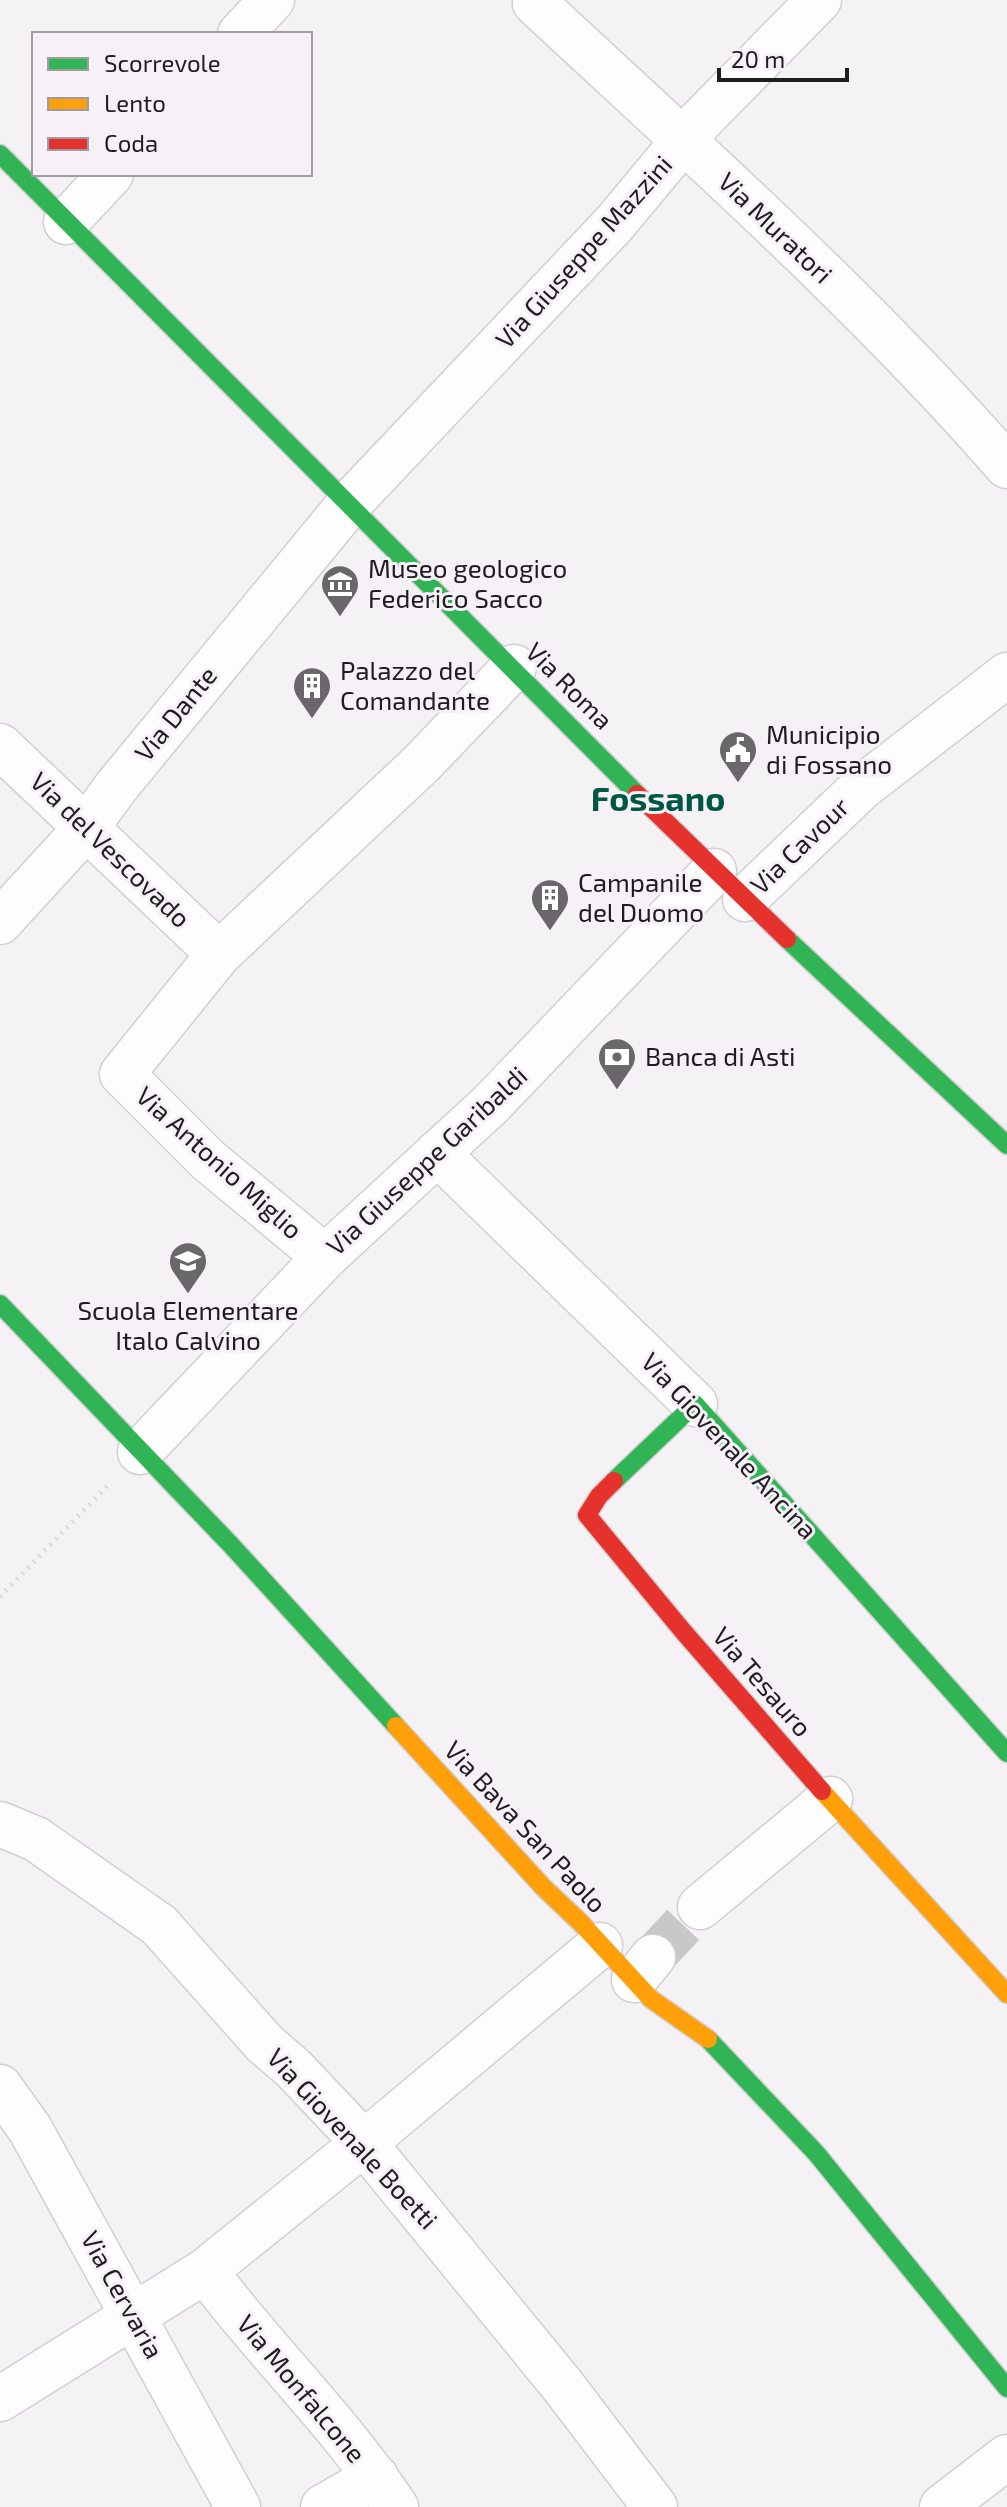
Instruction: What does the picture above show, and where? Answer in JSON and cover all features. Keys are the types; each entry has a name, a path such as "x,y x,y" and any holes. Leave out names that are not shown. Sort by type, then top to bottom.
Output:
{"street":[{"path":"242,32 272,0"},
{"name":"Via Muratori","path":"536,0 535,3 685,141 909,358 1007,466"},
{"name":"Via Giuseppe Mazzini","path":"349,504 614,224 698,123 819,0"},
{"name":"Via Roma","path":"0,154 730,885 1005,1140"},
{"path":"66,222 109,176"},
{"name":"Via Dante","path":"0,922 87,827 116,787 349,504"},
{"path":"219,954 421,764 514,667"},
{"name":"Via Cavour","path":"730,885 1007,675"},
{"name":"Via del Vescovado","path":"0,746 219,954"},
{"name":"Via Giuseppe Garibaldi","path":"140,1452 325,1257 730,885"},
{"name":"Via Antonio Miglio","path":"219,954 122,1074 208,1160 325,1257"},
{"name":"Via Giovenale Ancina","path":"437,1153 695,1404 1007,1753"},
{"name":"Via Bava San Paolo","path":"0,1304 231,1545 534,1877 600,1945 644,1968 651,1999 704,2034 816,2153 1007,2388"},
{"name":"Via Tesauro","path":"695,1404 599,1496 587,1515 682,1630 830,1799 1003,1981"},
{"path":"700,1907 830,1799"},
{"name":"Via Giovenale Boetti","path":"0,1824 36,1839 159,1925 265,2044 293,2068 364,2143 554,2374 655,2507"},
{"path":"0,2399 205,2271 364,2143 600,1945"},
{"name":"Via Cervaria","path":"0,2087 15,2139 134,2316 238,2507"},
{"name":"Via Monfalcone","path":"205,2271 386,2492"},
{"path":"942,2507 1007,2457"},
{"path":"323,2507 386,2492"}],"path":[{"path":"0,1597 140,1452"}],"tunnel":[{"path":"653,1957 700,1907"}],"traffic: fast":[{"path":"0,154 637,794"},
{"path":"787,939 1007,1145"},
{"path":"0,1304 231,1545 396,1726"},
{"path":"614,1481 695,1404 1007,1753"},
{"path":"708,2039 816,2153 1007,2388"}],"traffic: slow":[{"path":"396,1726 544,1888 651,1999 708,2039"},
{"path":"822,1791 1007,1994"}],"traffic: jam":[{"path":"637,794 787,939"},
{"path":"614,1481 599,1496 587,1515 822,1791"}],"place":[{"name":"Museo geologico Federico Sacco","path":"340,618"},
{"name":"Palazzo del Comandante","path":"312,720"},
{"name":"Municipio di Fossano","path":"738,784"},
{"name":"Campanile del Duomo","path":"550,932"},
{"name":"Banca di Asti","path":"617,1091"},
{"name":"Scuola Elementare Italo Calvino","path":"188,1295"}],"district":[{"name":"Fossano","path":"658,799"}]}
